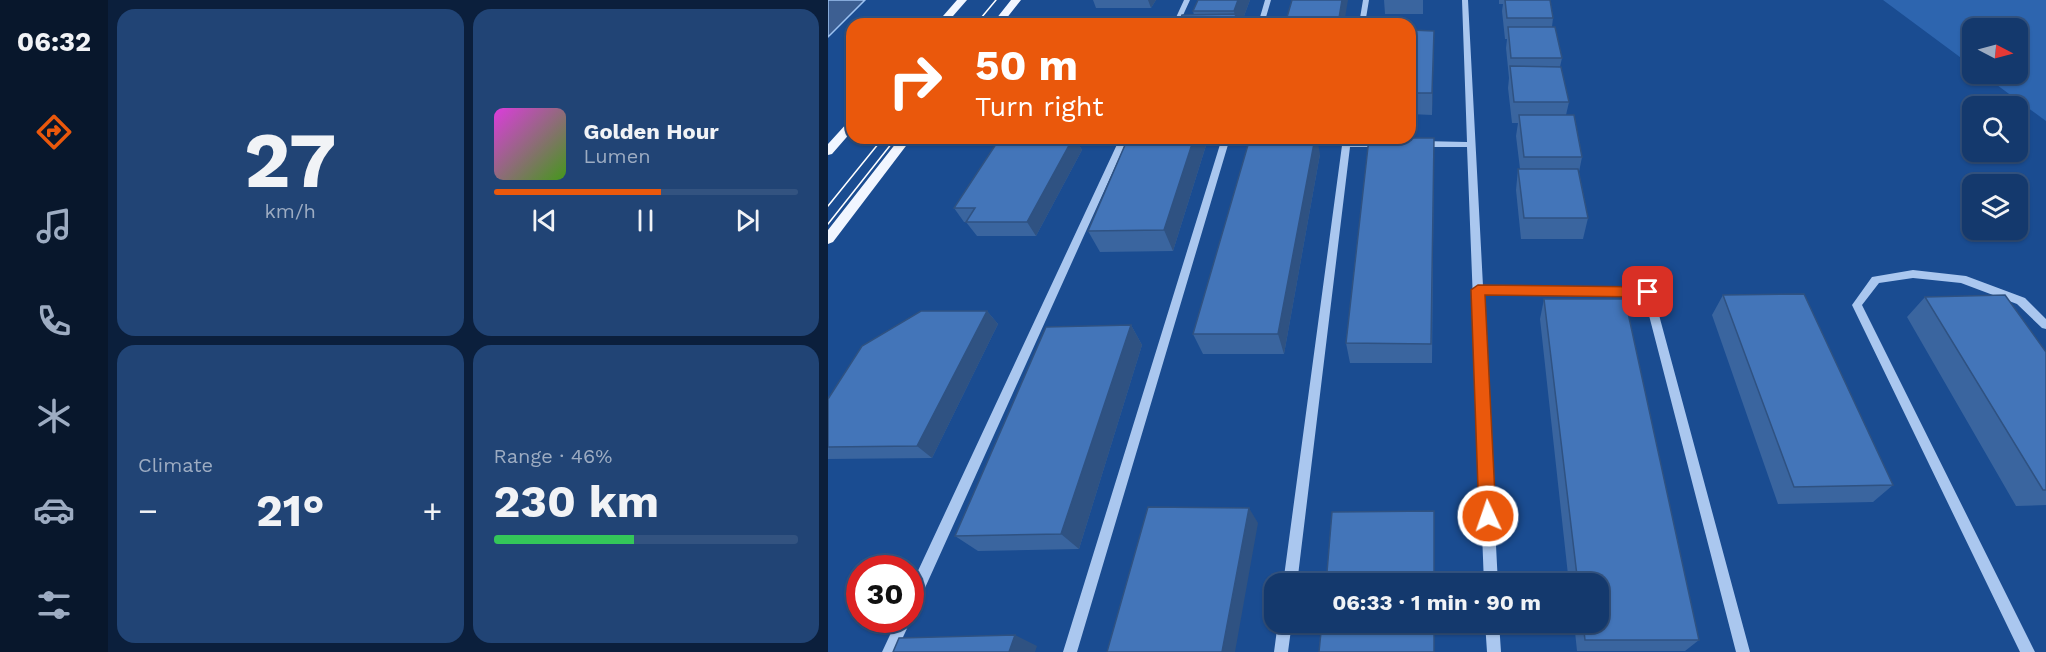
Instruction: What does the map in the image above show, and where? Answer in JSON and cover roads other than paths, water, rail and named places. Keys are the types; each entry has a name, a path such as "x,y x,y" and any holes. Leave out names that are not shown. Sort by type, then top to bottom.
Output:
{"main road":[{"path":"946,18 962,0"},
{"path":"1002,18 1016,0"},
{"path":"828,151 846,131"},
{"path":"828,239 901,144"}],"street":[{"path":"1178,18 1186,0"},
{"path":"1263,18 1268,0"},
{"path":"1363,18 1365,0"},
{"path":"1465,0 1491,573"},
{"path":"924,574 1121,144"},
{"path":"1070,652 1224,144"},
{"path":"1291,573 1347,144"},
{"path":"1415,144 1472,145"},
{"path":"2028,652 1857,306 1876,280 1913,274 1953,278 1962,279 2021,301 2046,325"},
{"path":"1478,290 1648,292 1743,652"},
{"path":"889,652 898,633"},
{"path":"1281,652 1284,633"},
{"path":"1493,633 1494,652"}],"tram line":[{"path":"981,18 996,0"},
{"path":"828,206 878,144"},
{"path":"828,224 891,144"}]}
